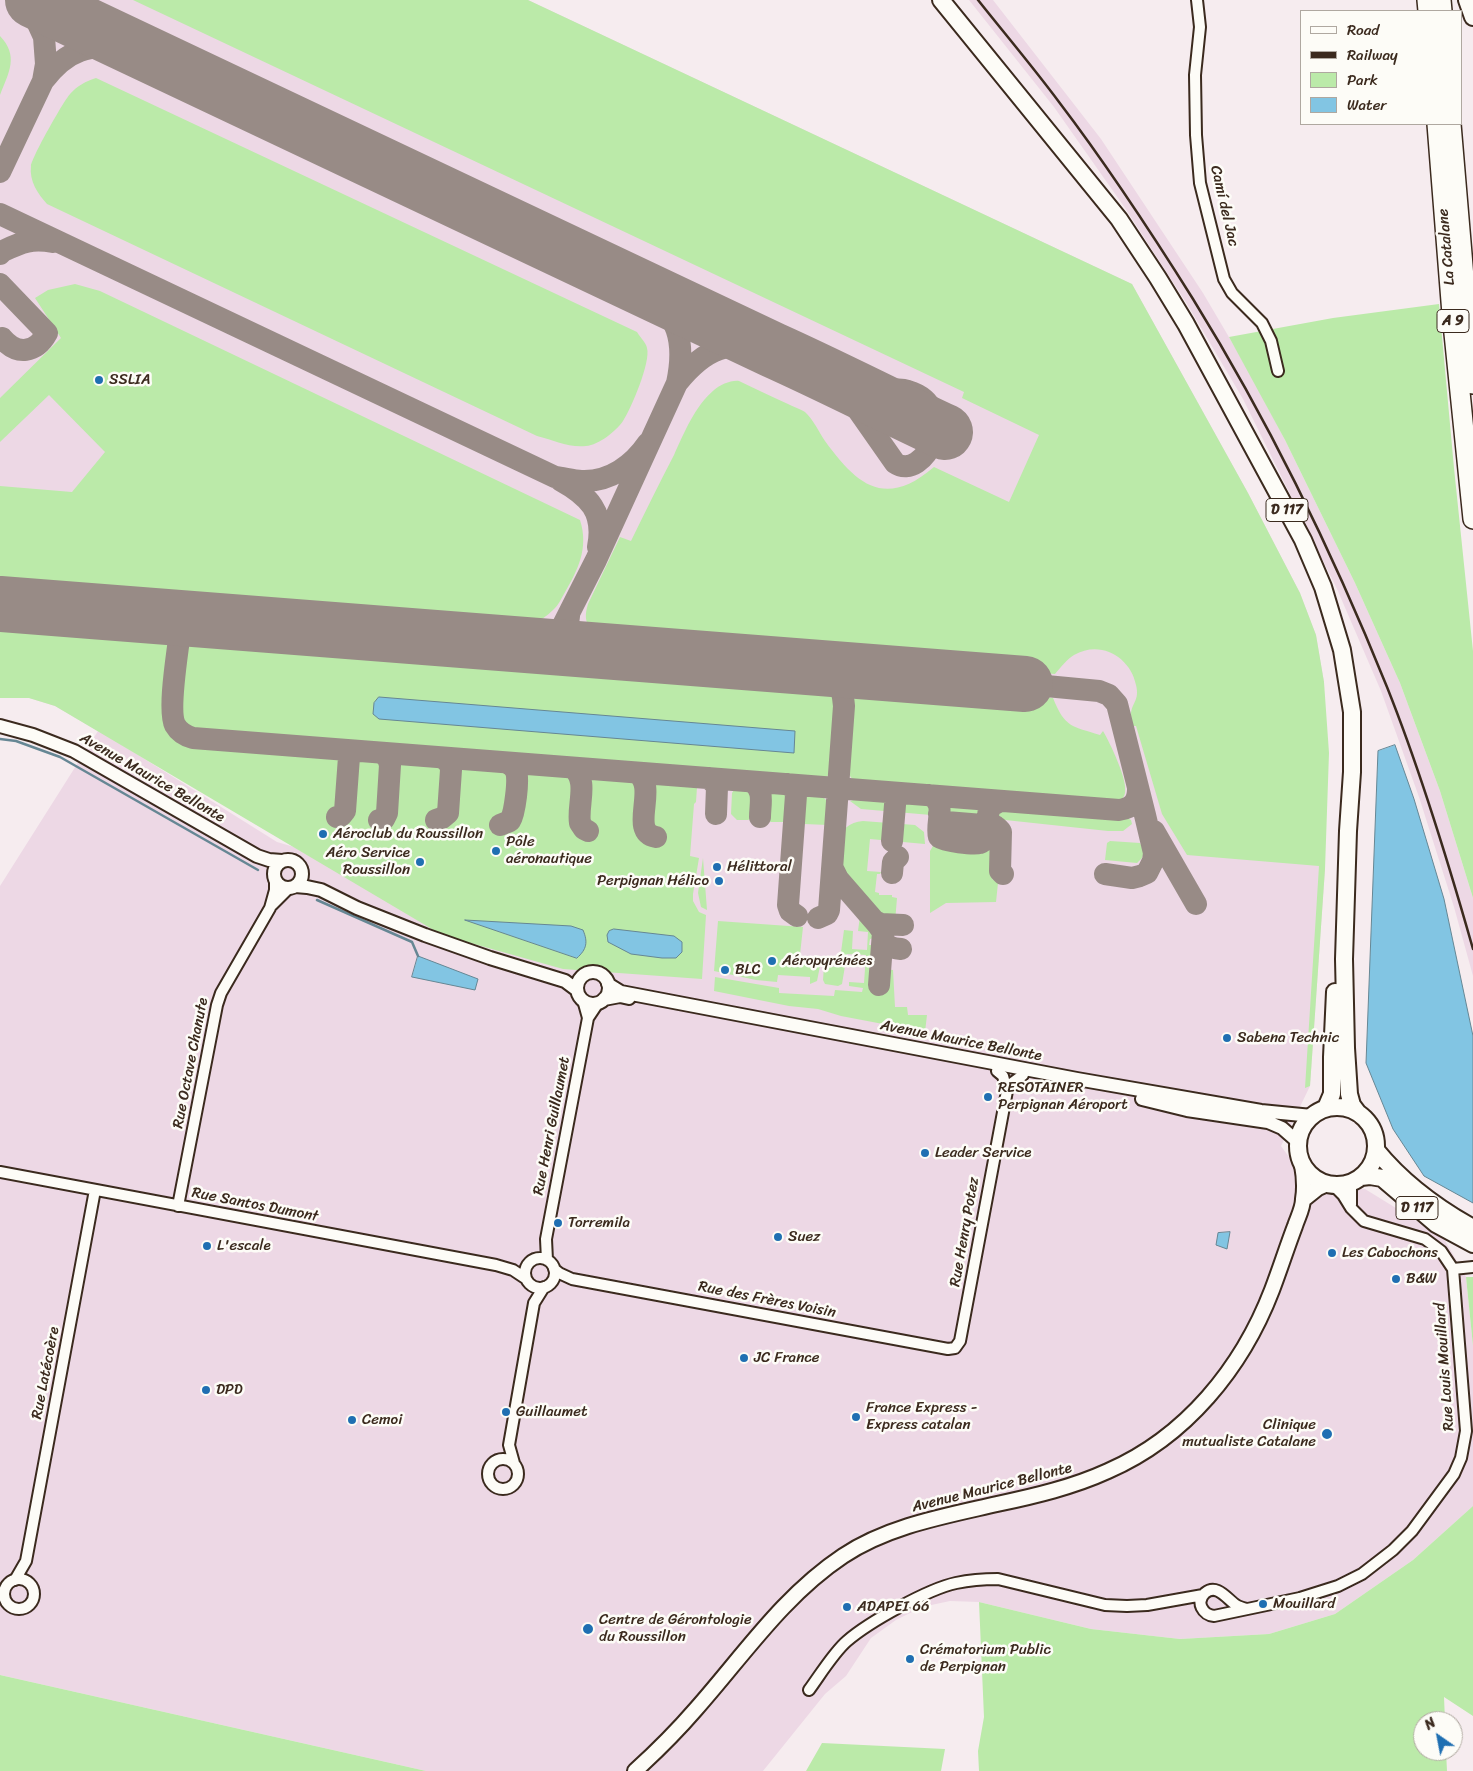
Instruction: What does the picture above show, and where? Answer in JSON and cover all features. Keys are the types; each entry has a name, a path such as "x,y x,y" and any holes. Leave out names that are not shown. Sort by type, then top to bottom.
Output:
{"highway":[{"name":"La Catalane","path":"1437,125 1452,314 1473,518"},
{"name":"La Catalane","path":"1451,125 1473,384"}],"main road":[{"name":"D 117","path":"934,0 1085,186 1142,264 1165,301 1268,488 1300,548 1321,598 1332,632 1340,668 1346,729 1332,1094 1319,1112"},
{"name":"D 117","path":"941,0 1119,218 1191,333 1303,540 1323,586 1342,650 1352,712 1352,772 1344,959 1349,1094 1352,1105 1358,1113"},
{"path":"1467,0 1473,17"},
{"path":"1304,1200 1318,1188 1356,1180 1368,1169 1374,1160 1376,1139 1372,1129 1358,1113 1348,1108 1337,1107 1319,1112 1305,1123 1300,1132 1298,1154 1302,1165 1317,1180 1330,1185"},
{"name":"D 117","path":"1376,1150 1410,1184 1443,1210 1473,1228"},
{"name":"Avenue Maurice Bellonte","path":"635,1771 696,1709 781,1608 815,1577 844,1555 881,1536 930,1519 1045,1493 1080,1483 1134,1458 1165,1438 1185,1421 1213,1392 1234,1365 1266,1306 1304,1200 1302,1165"},
{"name":"D 117","path":"1356,1180 1382,1178 1436,1224 1473,1244"}],"street":[{"name":"Camí del Jac","path":"1197,0 1200,27 1195,75 1200,183 1224,278 1232,293 1262,323 1271,341 1278,371"},
{"name":"Avenue Maurice Bellonte","path":"0,726 74,751 257,856 269,860 282,861"},
{"name":"Avenue Maurice Bellonte","path":"257,856 274,877"},
{"path":"292,887 300,881 302,873 300,866 289,859 282,861 276,866 274,877 281,886 292,887 307,887 321,890 357,908 426,935 490,958 565,981 580,995 590,1003 601,1001 608,992 608,984 604,977 598,973 588,973 578,984 580,995"},
{"path":"302,873 321,890"},
{"name":"Rue Octave Chanute","path":"270,908 274,890 274,877"},
{"name":"Rue Octave Chanute","path":"178,1206 217,1005 221,993 270,908 292,887"},
{"path":"565,981 582,978"},
{"name":"Avenue Maurice Bellonte","path":"608,984 621,992 1014,1068 1261,1111 1319,1112"},
{"name":"Rue Henri Guillaumet","path":"580,995 588,1018"},
{"name":"Avenue Maurice Bellonte","path":"601,1001 620,996 997,1071 1100,1088 1188,1110 1268,1122 1282,1128 1298,1142"},
{"name":"Rue Henri Guillaumet","path":"548,1260 546,1239 588,1018 601,1001"},
{"path":"997,1071 1003,1076 1007,1091"},
{"path":"1007,1091 1012,1083 1023,1075"},
{"name":"Rue Henry Potez","path":"956,1348 960,1340 1007,1091"},
{"name":"Rue Santos Dumont","path":"0,1172 504,1266 532,1261"},
{"path":"1351,1208 1356,1180"},
{"path":"1330,1185 1343,1195 1351,1208 1364,1221 1425,1239 1441,1251 1453,1270 1473,1268"},
{"name":"Rue Latécoère","path":"26,1561 95,1190"},
{"name":"Rue Henri Guillaumet","path":"532,1261 546,1239"},
{"path":"509,1445 519,1475 515,1483 508,1488 499,1488 492,1484 488,1474 491,1465 499,1460 509,1445 534,1303 555,1274 548,1260 532,1261 525,1270 534,1303"},
{"name":"Rue Santos Dumont","path":"504,1266 528,1282"},
{"name":"Rue des Frères Voisin","path":"554,1269 572,1279 948,1349 956,1348"},
{"name":"Rue Louis Mouillard","path":"1222,1613 1310,1595 1338,1586 1362,1574 1394,1550 1412,1531 1454,1474 1461,1458 1466,1431 1453,1270"},
{"name":"Rue des Frères Voisin","path":"547,1285 558,1280 572,1279"},
{"path":"528,1282 539,1288 547,1285"},
{"path":"499,1460 507,1459 514,1463"},
{"path":"15,1580 26,1561"},
{"path":"26,1561 30,1583 34,1590 33,1600 28,1607 15,1609 8,1604 4,1594 8,1584 15,1580 23,1579 30,1583"},
{"path":"809,1690 845,1642 862,1629 922,1596 954,1584 981,1579 998,1579 1105,1605 1127,1606 1203,1596"},
{"path":"1225,1595 1227,1603 1225,1610 1218,1616 1210,1616 1203,1611 1200,1603 1203,1596 1206,1592 1214,1590 1218,1590 1225,1595 1237,1606 1247,1609"},
{"path":"1183,1599 1201,1607"}],"shaded area":[{"path":"0,0 528,0 1132,284 1248,493 1300,593 1316,635 1324,682 1325,869 1310,1086 1281,1146 1310,1186 1365,1189 1443,1237 1466,1277 1473,1346 1473,1506 1413,1560 1335,1614 1269,1634 1180,1639 1091,1629 979,1602 950,1601 922,1607 896,1620 871,1638 846,1676 825,1694 763,1771 426,1771 0,1675 0,886 98,731 55,706 29,698 0,695","holes":["119,743 415,882 277,842"]},
{"path":"969,0 993,0 1101,139 1203,293 1246,366 1285,440 1355,583 1400,683 1440,791 1473,898 1473,976 1454,907 1419,797 1381,691 1337,589 1243,399 1187,304 1125,208 1054,107"}],"green space":[{"path":"133,0 528,0 1132,284 1248,493 1300,593 1316,635 1324,682 1329,753 1325,869 1310,1086 1305,1088 1319,866 1187,855 1162,814 1136,726 1133,726 1131,711 1137,695 1136,685 1133,675 1121,659 1104,650 1084,651 1074,655 1055,674 609,640 598,634 587,623 586,611 588,604 620,537 631,541 696,412 707,396 726,383 739,381 805,412 825,441 849,470 861,480 873,486 886,489 901,487 917,480 934,467 1009,502 1039,435 962,398 964,392"},
{"path":"0,36 6,43 11,57 9,71 0,95"},
{"path":"96,78 637,332 647,348 646,364 631,407 623,421 607,437 586,446 567,445 537,436 47,204 37,192 31,177 31,166 48,130 70,94 82,84"},
{"path":"75,284 100,291 580,520 583,540 581,558 574,576 558,604 539,621 512,631 0,591 0,486 72,492 105,452 49,395 0,442 0,398 61,338 35,298 48,290"},
{"path":"1439,304 1473,651 1473,898 1440,791 1400,683 1355,583 1285,440 1229,337 1333,318"},
{"path":"0,617 155,629 165,633 171,643 167,717 171,727 178,735 193,743 695,785 697,787 696,802 694,804 690,856 699,858 693,901 699,912 706,915 702,979 563,969 442,935 55,706 29,698 0,698"},
{"path":"197,632 807,679 830,692 837,708 833,765 827,777 816,781 190,731 180,720 178,710 183,644 190,635"},
{"path":"878,685 1053,698 1061,715 1070,724 1100,735 1103,731 1114,752 1124,780 1124,795 1115,804 858,784 847,772 850,707 861,692"},
{"path":"735,788 751,788 755,795 754,817 748,820 737,820 731,814 732,793"},
{"path":"774,790 787,791 790,795 789,818 785,822 771,822 767,820 767,795"},
{"path":"809,792 821,796 829,803 832,813 828,825 804,824 801,820 802,796"},
{"path":"863,797 932,803 934,805 934,813 931,815 861,809 850,801"},
{"path":"948,805 978,806 981,808 982,815 976,819 949,816 946,811"},
{"path":"1000,808 1125,817 1131,820 1132,824 1123,831 1108,831 996,819 995,812"},
{"path":"863,821 915,825 924,832 925,844 870,839 867,871 881,872 877,874 875,892 879,893 879,895 892,895 892,897 897,898 895,922 885,921 839,870 840,838 847,827"},
{"path":"945,827 980,830 979,834 973,837 947,834"},
{"path":"1110,841 1140,843 1144,852 1142,858 1137,863 1105,860 1107,843"},
{"path":"937,844 993,849 992,879 998,883 996,902 946,903 930,913 930,851"},
{"path":"703,858 707,910 701,907 698,893"},
{"path":"837,886 877,933 874,938 870,939 869,945 875,945 875,964 869,963 869,971 876,970 876,984 882,984 883,969 893,970 895,1007 907,1007 908,1015 927,1015 925,1032 841,1016 818,1009 789,1006 714,991 715,977 779,988 779,993 834,996 835,990 862,992 863,988 849,986 849,982 864,983 866,955 847,954 842,984 838,986 825,984 823,980 824,966 839,967 844,930 853,931 852,949 867,950 868,932 858,931 860,916 840,893"},
{"path":"718,921 803,927 799,964 820,966 817,981 810,984 810,977 778,975 777,982 756,980 714,971"},
{"path":"1466,1277 1473,1277 1473,1346"},
{"path":"1473,1506 1473,1716 1444,1697 1445,1711 1413,1711 1413,1761 1446,1761 1447,1771 979,1771 978,1751 984,1717 979,1602 1091,1629 1180,1639 1269,1634 1335,1614 1413,1560"},
{"path":"0,1675 426,1771 0,1771"},
{"path":"822,1743 945,1749 941,1771 806,1771"}],"water":[{"path":"379,697 795,731 794,753 379,719 373,714 374,703"},
{"path":"1395,745 1414,799 1444,899 1473,1036 1473,1203 1424,1176 1393,1129 1366,1063 1378,751"},
{"path":"465,920 571,926 583,930 586,945 583,952 577,958"},
{"path":"614,929 674,936 682,942 682,952 676,958 631,954 608,942 607,935 609,931"},
{"path":"418,956 478,979 475,990 412,977"},
{"path":"1230,1232 1227,1249 1216,1245 1218,1233"}],"waterway":[{"path":"0,739 16,741 60,757 258,870"},
{"path":"317,900 412,942 418,956"}],"taxiway":[{"path":"0,172 43,81 46,64 44,37 33,13 22,0"},
{"path":"43,81 62,61 80,51 90,48 128,46"},
{"path":"0,214 555,477 576,481 602,479 628,465 648,443"},
{"path":"0,254 22,243 39,240 53,242"},
{"path":"0,284 47,333 37,345 26,350 14,348 2,338"},
{"path":"526,645 549,642 560,631 596,560 677,383 680,368 677,330 665,309 644,289"},
{"path":"677,383 698,361 719,349 743,346 773,350"},
{"path":"830,376 839,383 895,463 906,466 917,462 926,453 933,441 935,426 933,412 924,400 904,390 877,394 858,391"},
{"path":"560,480 579,492 592,506 599,524 598,547"},
{"path":"156,616 171,623 179,639"},
{"path":"569,616 566,639 575,647 588,649"},
{"path":"206,620 191,621 182,628 175,670 173,718 179,730 193,738 1119,810 1133,804 1137,797 1138,789"},
{"path":"804,666 834,676 841,687 844,706 829,910 827,914 818,918"},
{"path":"1025,684 1099,691 1109,695 1117,704 1154,853 1153,861 1147,873 1132,878 1105,874"},
{"path":"337,817 341,816 345,811 349,757 345,750"},
{"path":"379,820 384,819 387,813 390,765 388,758 382,753"},
{"path":"436,820 448,813 451,770 450,764 443,758"},
{"path":"500,825 510,821 516,796 516,771 507,763"},
{"path":"573,768 578,773 581,786 580,823 588,831"},
{"path":"637,773 643,780 645,788 644,827 648,833 656,837"},
{"path":"709,778 717,787 716,814"},
{"path":"752,782 759,789 760,793 760,817"},
{"path":"788,784 794,789 796,795 788,905 790,911 797,916"},
{"path":"892,841 896,793"},
{"path":"929,795 935,798 938,803 940,813 939,837 966,843 981,843 984,841 989,807 1000,801"},
{"path":"939,814 946,822 995,826"},
{"path":"985,821 987,818 1001,832 1000,871 1003,874"},
{"path":"1154,831 1196,904"},
{"path":"892,873 893,862 898,857"},
{"path":"833,869 838,879 883,932 879,985"},
{"path":"875,921 881,924 903,925"},
{"path":"883,936 889,946 901,949"}],"runway":[{"path":"33,0 945,432"},
{"path":"0,604 1025,684"}],"railway":[{"path":"978,0 1049,89 1128,199 1221,345 1274,440 1345,587 1387,687 1433,817 1473,949"}],"place":[{"name":"SSLIA","path":"99,380"},
{"name":"Aéroclub du Roussillon","path":"323,834"},
{"name":"Pôle aéronautique","path":"496,851"},
{"name":"Aéro Service Roussillon","path":"420,862"},
{"name":"Hélittoral","path":"717,867"},
{"name":"Perpignan Hélico","path":"719,881"},
{"name":"Aéropyrénées","path":"772,961"},
{"name":"BLC","path":"725,970"},
{"name":"Sabena Technic","path":"1227,1038"},
{"name":"RESOTAINER Perpignan Aéroport","path":"988,1097"},
{"name":"Leader Service","path":"925,1153"},
{"name":"Torremila","path":"558,1223"},
{"name":"Suez","path":"778,1237"},
{"name":"L'escale","path":"207,1246"},
{"name":"Les Cabochons","path":"1332,1253"},
{"name":"B&W","path":"1396,1279"},
{"name":"JC France","path":"744,1358"},
{"name":"DPD","path":"206,1390"},
{"name":"Guillaumet","path":"506,1412"},
{"name":"France Express - Express catalan","path":"856,1417"},
{"name":"Cemoi","path":"352,1420"},
{"name":"Clinique mutualiste Catalane","path":"1327,1434"},
{"name":"Mouillard","path":"1263,1604"},
{"name":"ADAPEI 66","path":"847,1607"},
{"name":"Centre de Gérontologie du Roussillon","path":"588,1629"},
{"name":"Crématorium Public de Perpignan","path":"910,1659"}]}
